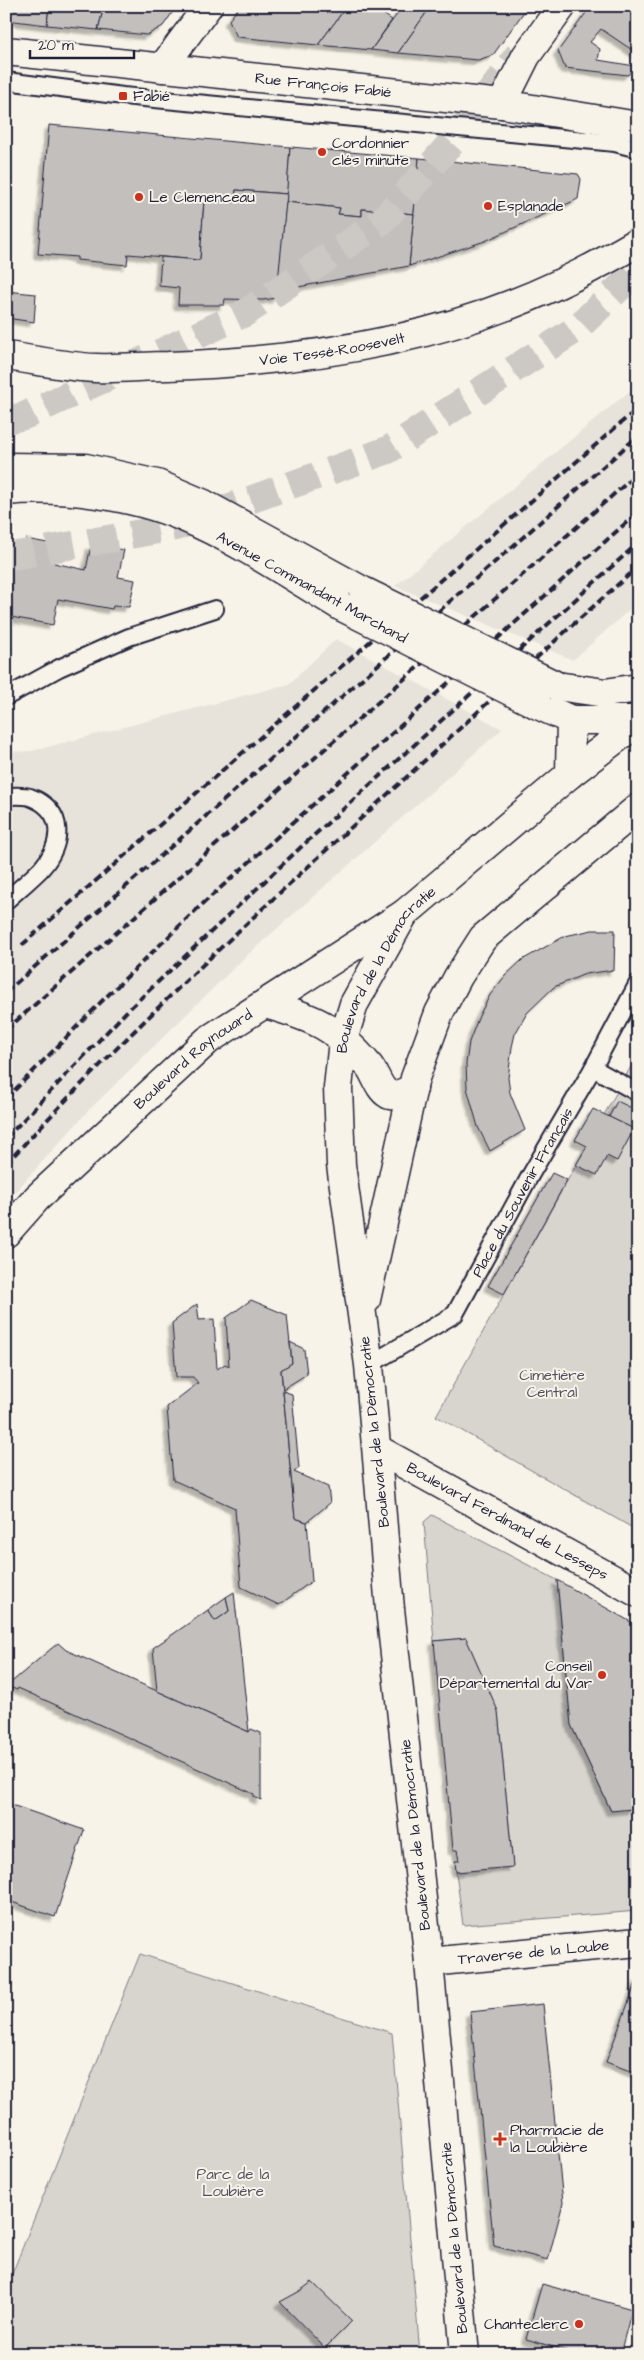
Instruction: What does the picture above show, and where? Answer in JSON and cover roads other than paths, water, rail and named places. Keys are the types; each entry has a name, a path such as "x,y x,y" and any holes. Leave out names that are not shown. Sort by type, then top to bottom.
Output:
{"main road":[{"path":"162,68 208,6"},
{"path":"502,104 526,56 562,6"},
{"name":"Rue François Fabié","path":"6,51 502,104 638,126"},
{"name":"Voie Tessé-Roosevelt","path":"6,356 95,368 215,364 300,356 374,344 440,327 511,305 553,287 638,242"},
{"name":"Avenue Commandant Marchand","path":"6,467 86,468 157,484 204,504 363,591 557,686 605,693 638,688"},
{"name":"Avenue Commandant Marchand","path":"6,491 35,488 75,491 131,501 182,516 235,544 342,607 571,720 638,721"},
{"path":"570,774 571,720"},
{"name":"Boulevard de la Démocratie","path":"465,2354 429,1962 390,1609 369,1365 341,1165 338,1088 343,1040 354,1004 404,914 570,774 638,721"},
{"name":"Boulevard de la Démocratie","path":"362,1316 413,1089 439,1012 458,977 483,938 638,808"},
{"name":"Boulevard Raynouard","path":"6,1232 37,1198 208,1040 404,914"},
{"path":"266,1004 303,1015 325,1025 370,1067 386,1093 392,1096 413,1089"},
{"name":"Boulevard Ferdinand de Lesseps","path":"377,1449 638,1593"},
{"name":"Traverse de la Loube","path":"429,1962 638,1942"}],"lane":[{"path":"6,81 122,96 615,143 638,148"},
{"path":"6,696 59,668 129,637 215,609"},
{"path":"6,796 29,797 47,807 57,819 58,831 42,868 6,901"},
{"name":"Place du Souvenir Français","path":"369,1365 455,1314 531,1174 593,1068 638,983"},
{"path":"593,1068 638,1093"}],"tunnel":[{"path":"6,420 24,416 245,313 382,221 460,133 519,54"},
{"path":"6,557 175,527 388,450 575,330 638,270"}],"railway":[{"path":"22,945 638,408"},
{"path":"6,992 638,436"},
{"path":"6,1030 638,473"},
{"path":"6,1099 103,1000 196,910 638,512"},
{"path":"6,1138 126,1012 300,848 638,543"},
{"path":"6,1164 54,1112 153,1012 552,643 638,567"}],"place":[{"name":"Fabié","path":"123,96"},
{"name":"Cordonnier clés minute","path":"322,152"},
{"name":"Le Clemenceau","path":"139,197"},
{"name":"Esplanade","path":"488,206"},
{"name":"Conseil Départemental du Var","path":"602,1675"},
{"name":"Pharmacie de la Loubière","path":"500,2139"},
{"name":"Chanteclerc","path":"579,2324"}],"park label":[{"name":"Cimetière Central","path":"552,1384"},
{"name":"Parc de la Loubière","path":"233,2182"}]}
